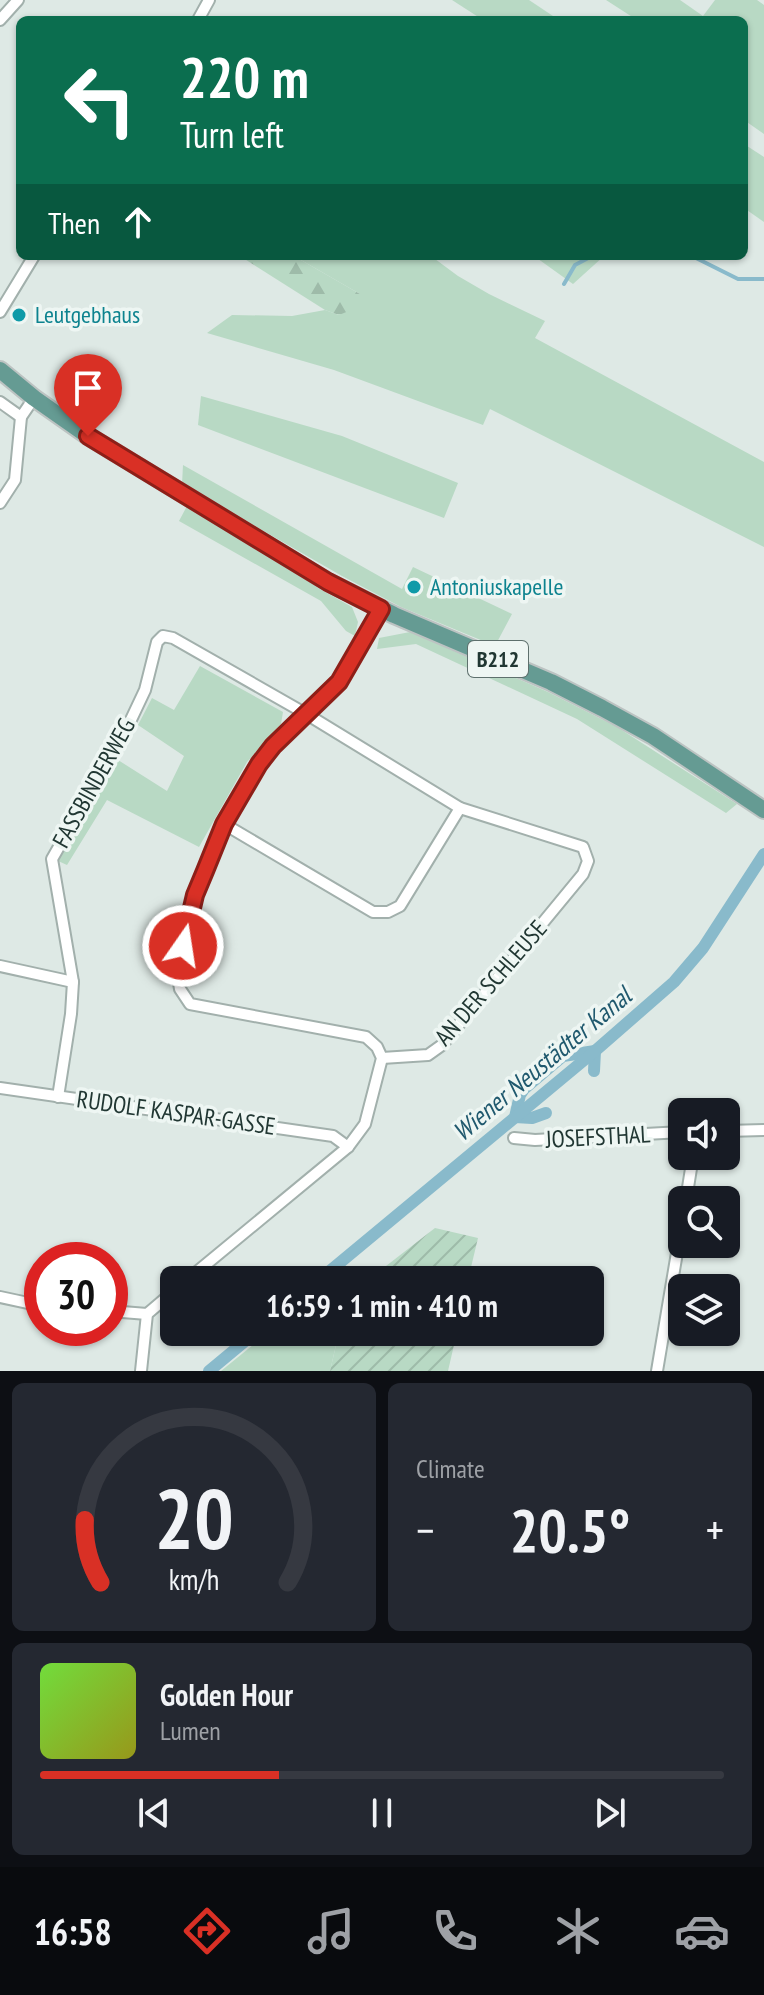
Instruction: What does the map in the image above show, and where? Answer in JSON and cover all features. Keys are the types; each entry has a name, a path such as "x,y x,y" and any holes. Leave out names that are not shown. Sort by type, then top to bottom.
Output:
{"main road":[{"name":"B212","path":"0,370 88,436 328,582 602,708 653,736 764,810"}],"street":[{"path":"0,20 18,0"},
{"path":"0,312 32,260"},
{"path":"0,503 15,480 21,417 34,398"},
{"path":"0,402 21,417"},
{"path":"204,1266 348,1147 365,1124 382,1058 377,1047 366,1037 190,1004 180,989 177,971 195,895 224,824 273,746 339,682 381,609"},
{"name":"FASSBINDERWEG","path":"58,1097 73,982 52,859 128,726 145,690 157,642 163,636 173,638 308,715"},
{"path":"224,824 373,912 388,912 400,906 460,808 308,715"},
{"name":"AN DER SCHLEUSE","path":"382,1058 428,1055 442,1045 583,874 588,861 583,847 460,808"},
{"path":"0,966 73,982"},
{"name":"RUDOLF KASPAR-GASSE","path":"0,1088 333,1136 348,1147"},
{"path":"740,1131 764,1130"},
{"name":"JOSEFSTHAL","path":"514,1138 535,1140 668,1133"},
{"path":"657,1371 676,1258"},
{"path":"0,1297 24,1302"},
{"path":"141,1371 147,1314 160,1303"},
{"path":"128,1312 147,1314"}],"green space":[{"path":"452,0 529,0 553,16 477,16"},
{"path":"606,0 680,0 703,16 631,16"},
{"path":"715,0 757,0 764,5 764,134 748,123 748,16 703,16"},
{"path":"748,147 764,157 764,222 748,211"},
{"path":"246,260 301,260 360,294 361,306 339,315 325,310"},
{"path":"301,260 436,260 489,294 545,321 535,338 764,462 764,547 490,409 483,425 334,370 207,333 232,315 292,316 325,310 339,315 360,294"},
{"path":"540,260 600,260 573,284"},
{"path":"201,396 342,436 458,483 444,518 198,425"},
{"path":"183,465 402,589 413,567 512,614 495,646 401,607 182,484"},
{"path":"187,506 284,561 318,588 352,607 358,622 355,636 346,631 321,601 179,521"},
{"path":"410,632 548,692 617,727 737,804 726,813 577,719 416,644 377,649 379,638"},
{"path":"200,666 283,712 281,724 247,762 199,847 107,800 67,865 56,860 118,760 167,791 184,756 138,725 152,698 174,710"},
{"path":"435,1228 478,1238 471,1266 386,1266"},
{"path":"252,1346 336,1346 330,1371 221,1371"},
{"path":"336,1346 454,1346 448,1371 330,1371"}],"waterway":[{"path":"564,284 575,265 584,260"},
{"path":"700,260 738,279 764,279"},
{"name":"Wiener Neustädter Kanal","path":"336,1266 674,982 703,948 764,854"},
{"path":"546,1113 532,1118 515,1117 524,1089 563,1056 595,1051 594,1071"},
{"name":"Wiener Neustädter Kanal","path":"209,1371 239,1346"}],"place":[{"name":"Leutgebhaus","path":"19,315"},
{"name":"Antoniuskapelle","path":"414,587"}],"route":[{"path":"88,436 328,582 381,609 339,682 273,746 259,764 224,824 195,895 183,946"}]}
